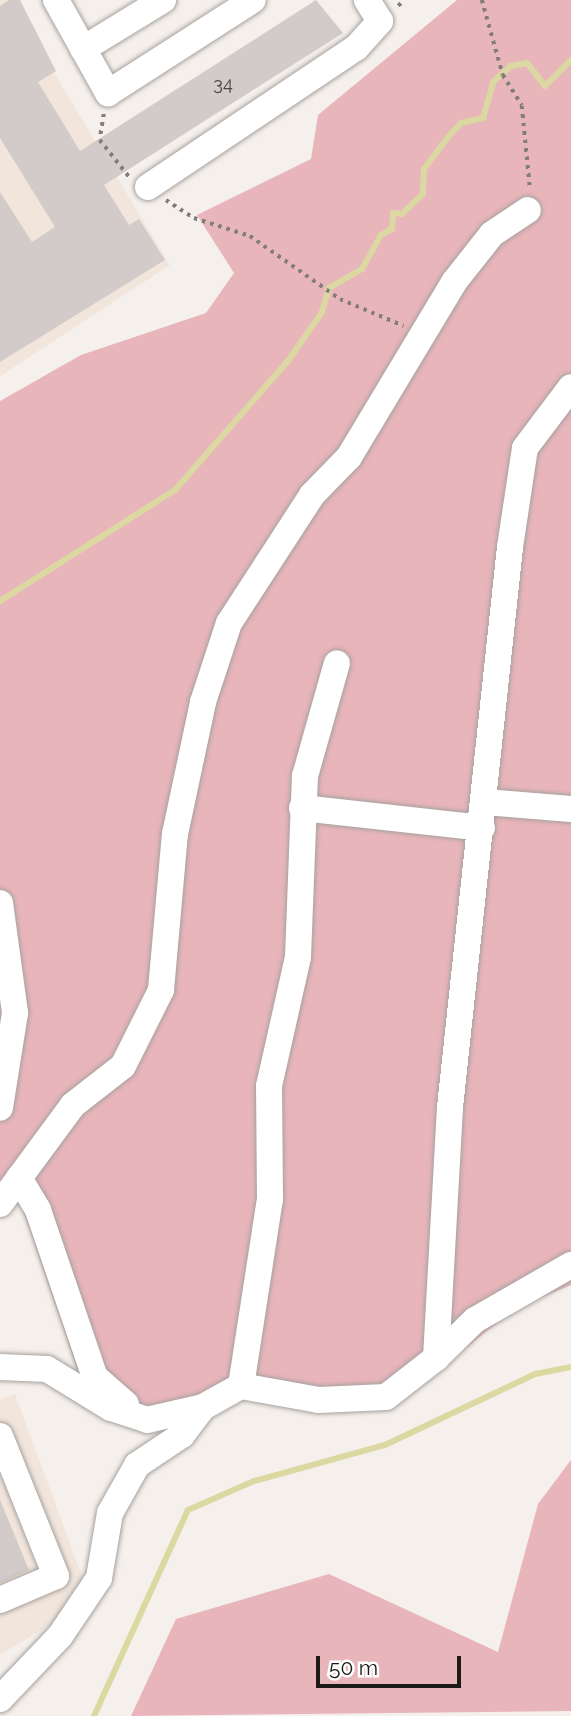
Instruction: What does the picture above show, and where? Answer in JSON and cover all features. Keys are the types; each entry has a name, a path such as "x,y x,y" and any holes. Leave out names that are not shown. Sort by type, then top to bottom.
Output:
{"lane":[{"path":"56,0 108,93 253,0"},
{"path":"83,49 163,0"},
{"path":"148,187 355,48 380,21 367,0"},
{"path":"0,1204 73,1105 123,1066 161,990 175,834 203,702 229,623 312,495 349,457 420,337 492,234 528,210"},
{"path":"436,1358 450,1107 525,450 571,387"},
{"path":"242,1386 270,1199 269,1086 298,957 302,808 319,714 338,663"},
{"path":"302,808 484,815 571,809"},
{"path":"0,1108 15,1013 1,911"},
{"path":"19,1178 38,1210 95,1377 147,1420"},
{"path":"0,1367 47,1369 111,1408 147,1420 203,1408 242,1386 319,1400 386,1397 436,1358 475,1320 571,1265"},
{"path":"0,1699 60,1636 99,1578 110,1513 137,1465 183,1435 203,1408"},
{"path":"0,1436 56,1576 0,1600"}],"path":[{"path":"482,0 503,75 522,106 532,164 528,210"},
{"path":"108,93 100,140 121,174 148,187 194,218 250,236 329,288 420,337"}],"shaded area":[{"path":"0,0 10,0 170,265 0,376"},
{"path":"457,0 571,0 571,1285 516,1308 393,1406 255,1395 207,1415 134,1425 77,1369 20,1201 0,1185 0,401 81,355 206,313 234,273 197,215 311,159 318,115"},
{"path":"15,1394 85,1584 65,1616 0,1655 0,1400"},
{"path":"571,1460 571,1711 131,1716 176,1619 329,1574 498,1652 538,1504"}],"building":[{"path":"9,0 20,0 56,71 38,82 80,151 316,0 343,33 104,185 129,225 139,219 165,260 0,362 0,192 32,242 55,227 0,138 0,6"},
{"path":"0,1500 29,1570 0,1583"}],"waterway":[{"path":"0,601 175,490 288,361 322,312 329,288 362,269 381,235 392,229 393,213 402,214 423,194 424,169 449,136 461,123 483,118 493,82 511,66 527,63 545,86 571,60"},
{"path":"94,1716 188,1510 254,1481 385,1445 535,1374 571,1367"}]}
